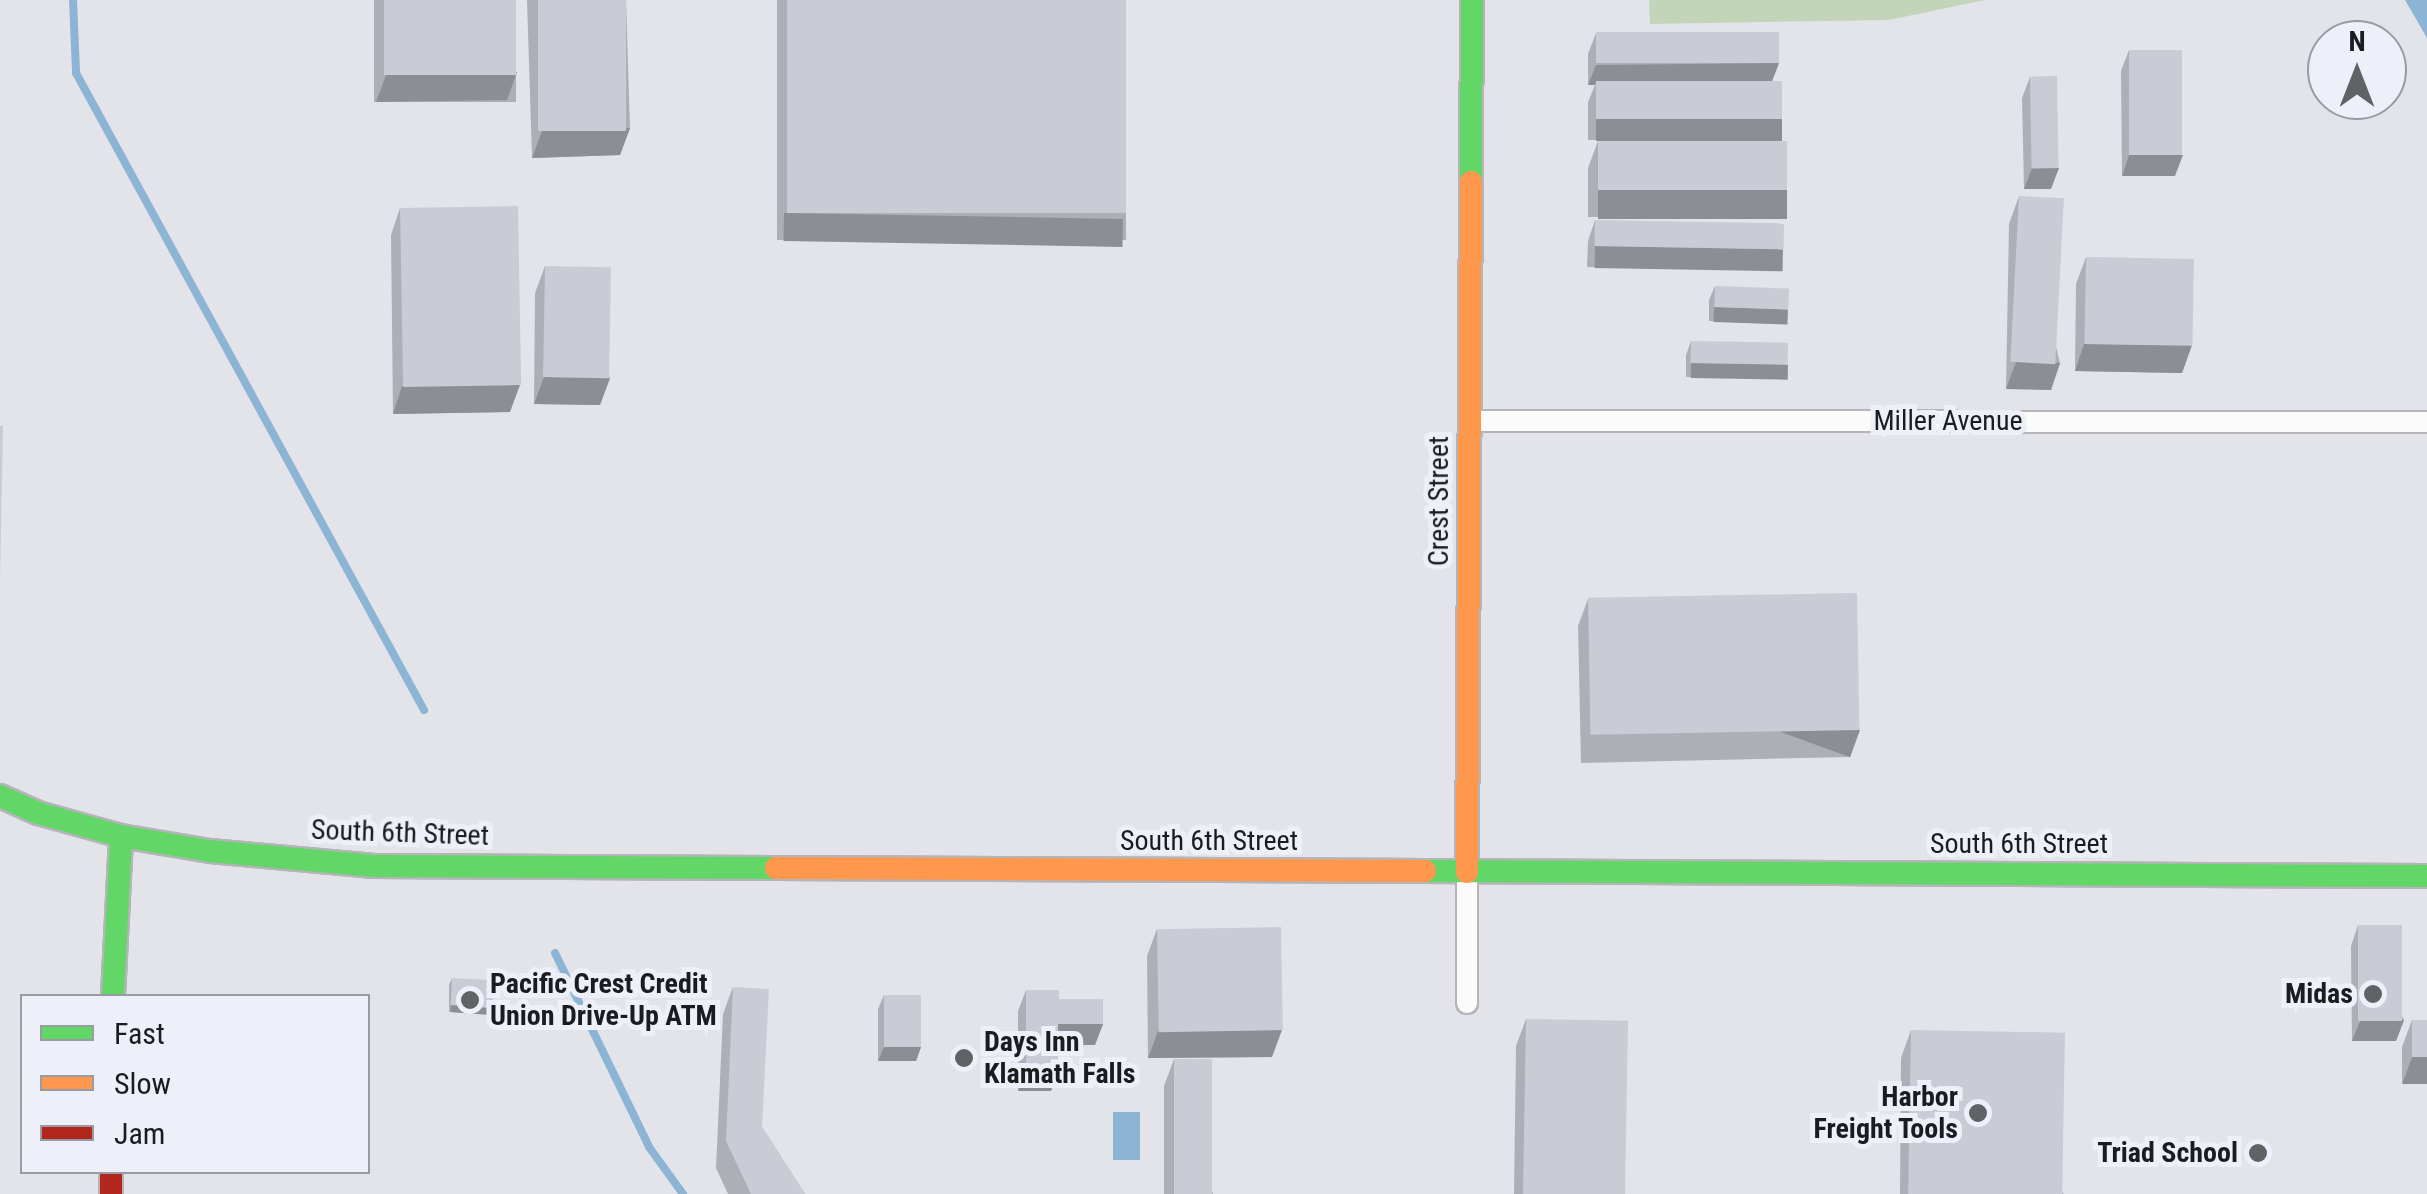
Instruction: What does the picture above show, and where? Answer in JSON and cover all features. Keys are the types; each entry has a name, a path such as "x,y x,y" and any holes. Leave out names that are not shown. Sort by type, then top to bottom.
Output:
{"main road":[{"name":"Crest Street","path":"1466,872 1472,0"},
{"name":"South 6th Street","path":"0,796 38,813 121,836 210,852 374,866 2427,876"},
{"path":"113,994 121,836"}],"street":[{"name":"Miller Avenue","path":"1470,420 2427,422"},
{"name":"Crest Street","path":"1466,872 1467,1003"}],"green space":[{"path":"1649,0 1985,0 1889,20 1650,24"}],"water":[{"path":"2405,0 2427,0 2427,38"},
{"path":"1113,1112 1140,1112 1140,1160 1113,1160"}],"building":[{"path":"384,0 516,0 516,75 384,75"},
{"path":"538,0 626,0 626,131 538,131"},
{"path":"787,0 1126,0 1126,213 787,213"},
{"path":"1596,32 1779,32 1779,63 1596,63"},
{"path":"2129,50 2182,50 2182,155 2129,155"},
{"path":"2030,76 2057,76 2059,168 2032,168"},
{"path":"1596,81 1782,81 1782,119 1596,119"},
{"path":"1598,141 1787,141 1787,190 1598,190"},
{"path":"2019,196 2064,198 2055,364 2010,362"},
{"path":"518,206 521,385 403,387 400,208"},
{"path":"1595,220 1784,223 1784,249 1595,246"},
{"path":"2086,257 2194,259 2192,346 2084,344"},
{"path":"545,266 611,267 609,378 543,377"},
{"path":"1715,286 1789,289 1788,310 1714,307"},
{"path":"1691,341 1788,343 1788,365 1691,363"},
{"path":"0,426 3,426 0,579"},
{"path":"1857,593 1859,730 1590,735 1588,598"},
{"name":"Midas","path":"2358,925 2402,925 2402,1021 2358,1021"},
{"path":"1281,927 1283,1030 1159,1032 1157,929"},
{"name":"Pacific Crest Credit Union Drive-Up ATM","path":"452,978 494,980 493,1007 451,1005"},
{"path":"733,987 769,989 762,1127 805,1194 751,1194 726,1141"},
{"path":"1026,990 1059,990 1059,999 1103,999 1103,1024 1058,1024 1058,1071 1026,1071"},
{"path":"884,995 921,995 921,1047 884,1047"},
{"path":"1526,1019 1628,1021 1625,1194 1523,1194"},
{"path":"2412,1020 2427,1020 2427,1057 2412,1057"},
{"name":"Harbor Freight Tools","path":"1911,1030 2065,1033 2062,1194 1908,1194"},
{"path":"1174,1059 1212,1059 1212,1194 1174,1194"}],"waterway":[{"path":"73,0 76,73 424,710"},
{"path":"555,953 649,1147 683,1194"}],"traffic: fast":[{"path":"1471,182 1472,0"},
{"path":"0,796 38,813 121,836 210,851 374,866 776,868"},
{"path":"113,994 121,836"},
{"path":"1425,871 2427,876"}],"traffic: slow":[{"path":"1467,872 1471,182"},
{"path":"776,868 1425,871"}],"traffic: jam":[{"path":"111,1174 111,1194"}],"place":[{"name":"Midas","path":"2373,994"},
{"name":"Pacific Crest Credit Union Drive-Up ATM","path":"470,1000"},
{"name":"Days Inn Klamath Falls","path":"964,1058"},
{"name":"Harbor Freight Tools","path":"1978,1113"},
{"name":"Triad School","path":"2258,1153"}]}
